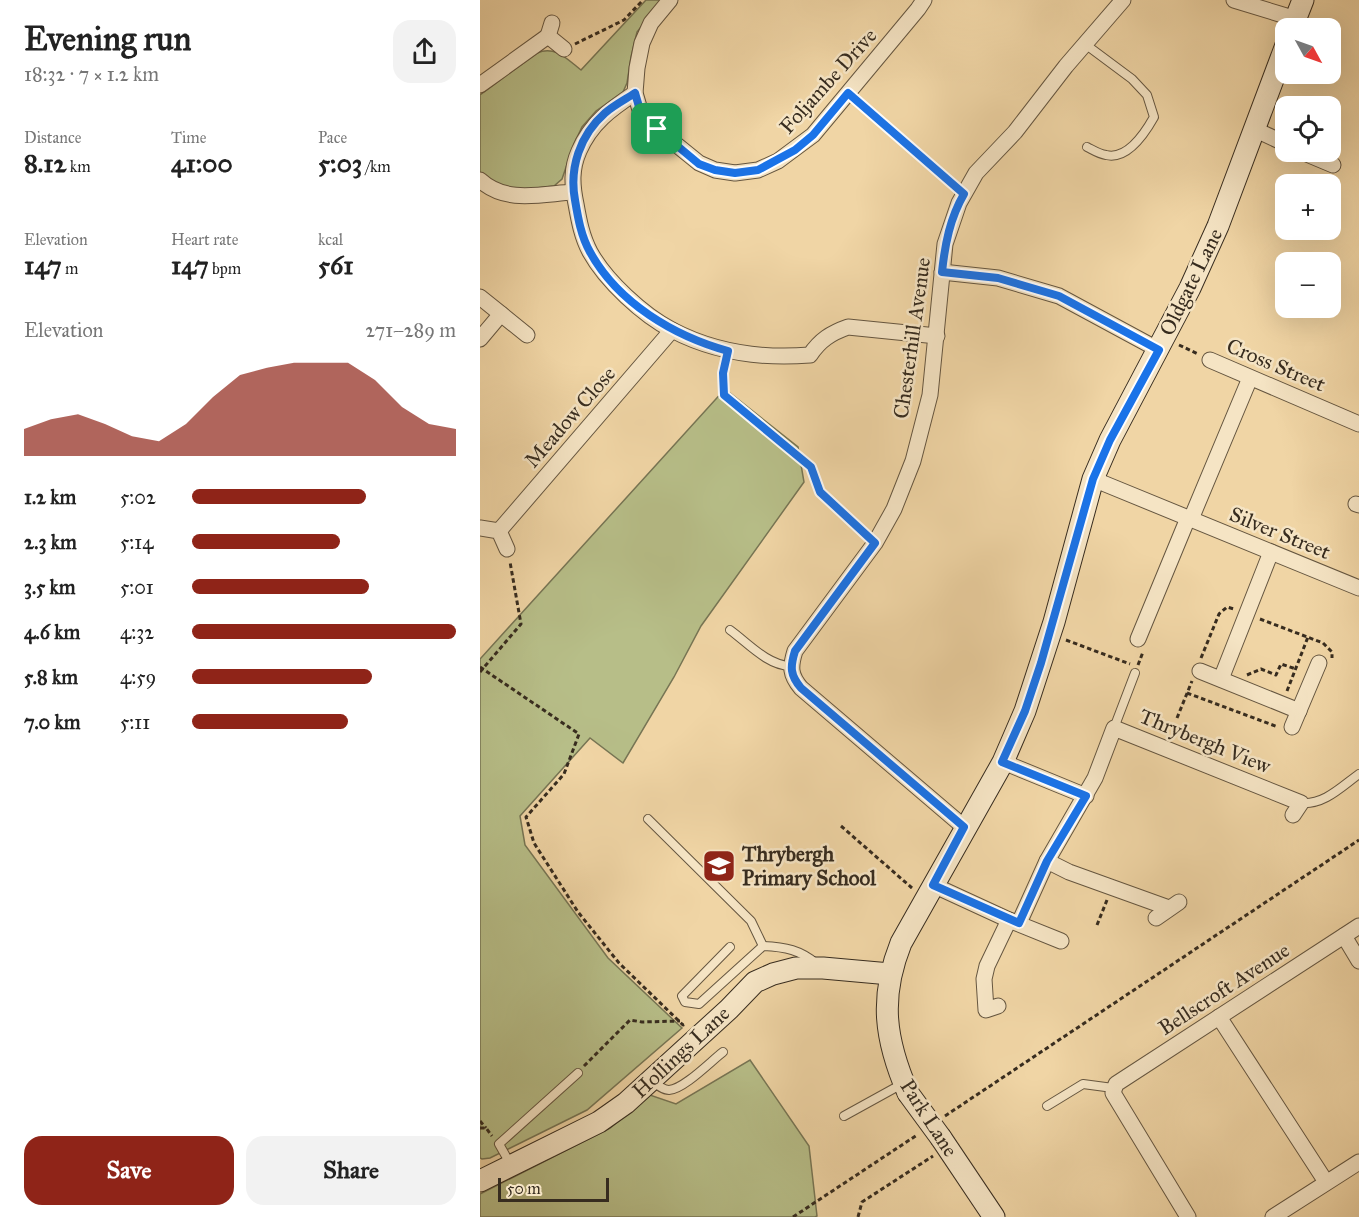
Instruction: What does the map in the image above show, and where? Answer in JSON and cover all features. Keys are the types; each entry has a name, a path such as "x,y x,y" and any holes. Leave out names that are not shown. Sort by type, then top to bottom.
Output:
{"street":[{"path":"670,0 651,23 642,44 635,93 605,113 591,130 579,150 572,171 573,192 580,227 590,252 609,277 639,308 672,330 728,351 767,357 810,355 819,342 834,332 848,327 937,336"},
{"name":"Foljambe Drive","path":"635,93 640,110 657,129 699,164 715,170 735,173 758,170 795,150 813,135 924,0"},
{"name":"Chesterhill Avenue","path":"790,666 795,651 875,543 894,509 913,461 930,395 945,244 964,194 976,173 1015,132 1066,66 1123,0"},
{"path":"1234,0 1297,16"},
{"path":"480,85 550,29 564,49"},
{"name":"Oldgate Lane","path":"890,974 925,888 1002,762 1025,711 1050,633 1093,479 1110,440 1161,344 1218,226 1275,74"},
{"path":"1254,129 1275,139"},
{"path":"1326,162 1333,165"},
{"path":"480,180 496,192 514,196 573,192"},
{"path":"942,272 998,278 1059,296 1161,344"},
{"path":"480,297 527,335"},
{"path":"480,339 501,314"},
{"name":"Meadow Close","path":"500,531 672,330"},
{"name":"Cross Street","path":"1210,360 1359,424"},
{"path":"1138,639 1250,378"},
{"name":"Silver Street","path":"1093,479 1271,552 1357,583"},
{"path":"480,528 500,531 507,549"},
{"path":"1221,679 1271,552"},
{"path":"1292,727 1318,663"},
{"path":"790,666 794,679 801,688 964,827"},
{"path":"1200,671 1299,711"},
{"name":"Thrybergh View","path":"998,1006 986,1010 984,979 987,966 1086,796 1114,728 1297,809"},
{"path":"1002,762 1086,796"},
{"path":"1047,861 1112,888 1174,905 1156,918"},
{"path":"925,888 1061,941"},
{"name":"Bellscroft Avenue","path":"1113,1088 1359,926"},
{"path":"1344,936 1359,961"},
{"name":"Hollings Lane","path":"480,1181 599,1122 651,1081 755,982 772,974 796,968 890,974"},
{"name":"Park Lane","path":"890,974 887,1025 891,1046 906,1088 994,1217"},
{"path":"1219,1017 1326,1182"},
{"path":"1113,1088 1113,1093 1188,1217"},
{"path":"1273,1217 1359,1162"}],"lane":[{"path":"1085,44 1132,79 1147,95 1154,117 1134,144 1121,154 1105,155 1087,147"},
{"path":"730,630 770,661 781,666 790,666"},
{"path":"1114,728 1136,670"},
{"path":"1297,809 1323,800 1359,774"},
{"path":"648,819 751,921 763,946"},
{"path":"730,947 682,996 685,1002 699,1004 763,946 783,947 805,954 823,968"},
{"path":"651,1081 670,1090 682,1085 723,1052"},
{"path":"511,1166 499,1144 578,1073"},
{"path":"1047,1106 1083,1084 1113,1088"},
{"path":"843,1116 906,1088"}],"path":[{"path":"564,49 624,20 643,0"},
{"path":"848,93 964,194"},
{"path":"1161,344 1210,360"},
{"path":"728,351 723,373 724,395 811,467 820,492 875,543"},
{"path":"507,549 521,624 481,669 579,734 564,774 526,817 534,843 578,912 619,963 681,1023 630,1020 578,1073"},
{"path":"1050,633 1136,670"},
{"path":"1282,704 1308,637"},
{"path":"1243,688 1246,675 1261,669 1276,675 1281,664 1296,669"},
{"path":"1187,693 1291,732 1292,727"},
{"path":"841,826 925,888"},
{"path":"793,1217 938,1133 1359,840"},
{"path":"1097,925 1112,888"},
{"path":"480,1121 499,1144"},
{"path":"480,1128 486,1128"},
{"path":"858,1217 862,1202 938,1133"}],"green space":[{"path":"646,0 662,0 637,32 627,83 623,92 596,111 582,127 562,179 554,186 518,190 496,185 480,175 480,95 543,51 560,54 581,70"},
{"path":"725,389 798,447 804,482 701,626 623,763 590,738 520,816 525,845 608,958 682,1028 587,1110 490,1158 482,1159 480,1158 480,659"},
{"path":"750,1060 809,1146 817,1216 480,1217 480,1194 610,1128 650,1095 676,1104"}],"place":[{"name":"Thrybergh Primary School","path":"719,866"}],"route":[{"path":"635,93 640,110 657,129 699,164 715,170 735,173 758,170 778,161 813,135 848,93 964,194 945,244 942,272 998,278 1059,296 1159,350 1110,440 1093,479 1041,663 1025,711 1002,762 1086,796 1047,861 1019,923 933,885 964,827 801,688 794,679 790,666 795,651 875,543 820,492 811,467 724,395 723,373 728,351 672,330 639,308 609,277 590,252 580,227 573,192 572,171 579,150 605,113 635,93"}]}
